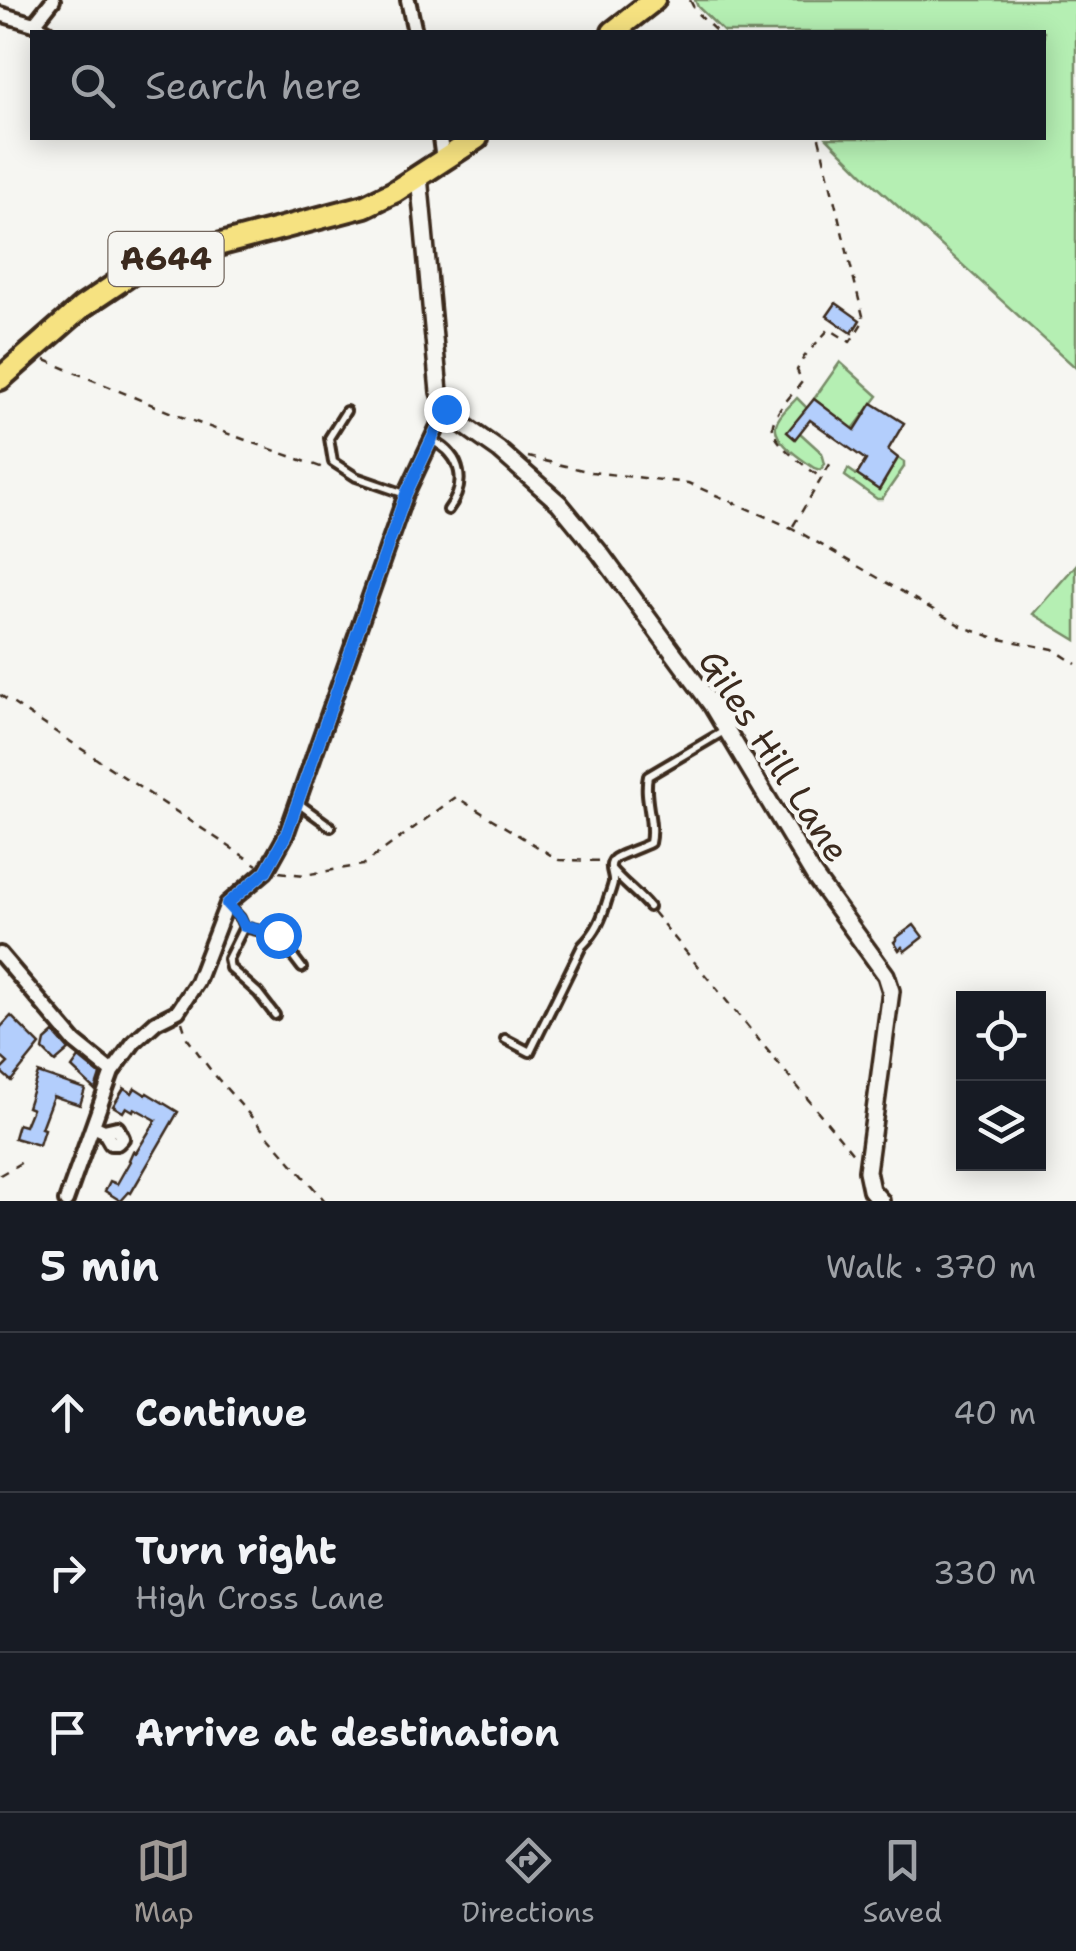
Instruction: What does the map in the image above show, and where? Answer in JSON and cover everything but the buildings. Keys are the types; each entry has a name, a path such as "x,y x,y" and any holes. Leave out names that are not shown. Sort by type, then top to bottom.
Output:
{"main road":[{"path":"616,30 654,0"},
{"name":"A644","path":"0,379 82,306 146,264 365,206 474,140"}],"street":[{"path":"34,24 53,0"},
{"path":"408,0 414,30"},
{"path":"0,14 44,30"},
{"path":"440,140 443,160"},
{"path":"66,1201 99,1129 112,1072 134,1042 156,1022 178,1012 196,982 227,904 266,871 286,835 406,494 446,409 438,392 418,176"},
{"name":"Giles Hill Lane","path":"446,409 500,450 570,515 728,729 814,876 886,975 891,991 868,1171"},
{"path":"0,954 75,1042 112,1072"},
{"path":"868,1171 872,1190 881,1201"}],"lane":[{"path":"346,411 328,438 332,462 356,477 406,494"},
{"path":"432,441 448,451 458,472 460,491 448,510"},
{"path":"611,864 650,843 648,776 728,729"},
{"path":"297,803 331,827"},
{"path":"611,864 622,883 649,907"},
{"path":"505,1040 530,1052 582,946 604,918 613,883 611,864"},
{"path":"227,904 244,926 278,935 302,968"},
{"path":"244,926 228,960 230,968 258,993 274,1016"}],"path":[{"path":"690,0 696,12 715,30"},
{"path":"819,140 864,320 850,342 829,329 797,370 802,382 774,422 773,431 776,440 822,478"},
{"path":"29,353 180,416 356,477"},
{"path":"500,450 592,472 688,483 792,528 963,627 995,638 1053,649 1076,664"},
{"path":"792,528 832,461"},
{"path":"0,695 266,871 304,875 363,865 456,797 559,860 611,864"},
{"path":"649,907 868,1171"},
{"path":"178,1012 187,1038 212,1072 324,1201"},
{"path":"0,1176 24,1160"}],"green space":[{"path":"695,0 1076,0 1076,368 829,140 1046,140 1046,30 722,30"},
{"path":"840,362 878,396 853,429 814,399"},
{"path":"797,398 807,408 800,433 822,453 825,464 820,470 789,450 776,431 779,418"},
{"path":"898,458 904,467 882,499 845,476 848,469 879,490"},
{"path":"1076,565 1076,640 1033,614"}],"route":[{"path":"278,935 244,926 227,904 266,871 286,835 406,494 446,409"}]}
